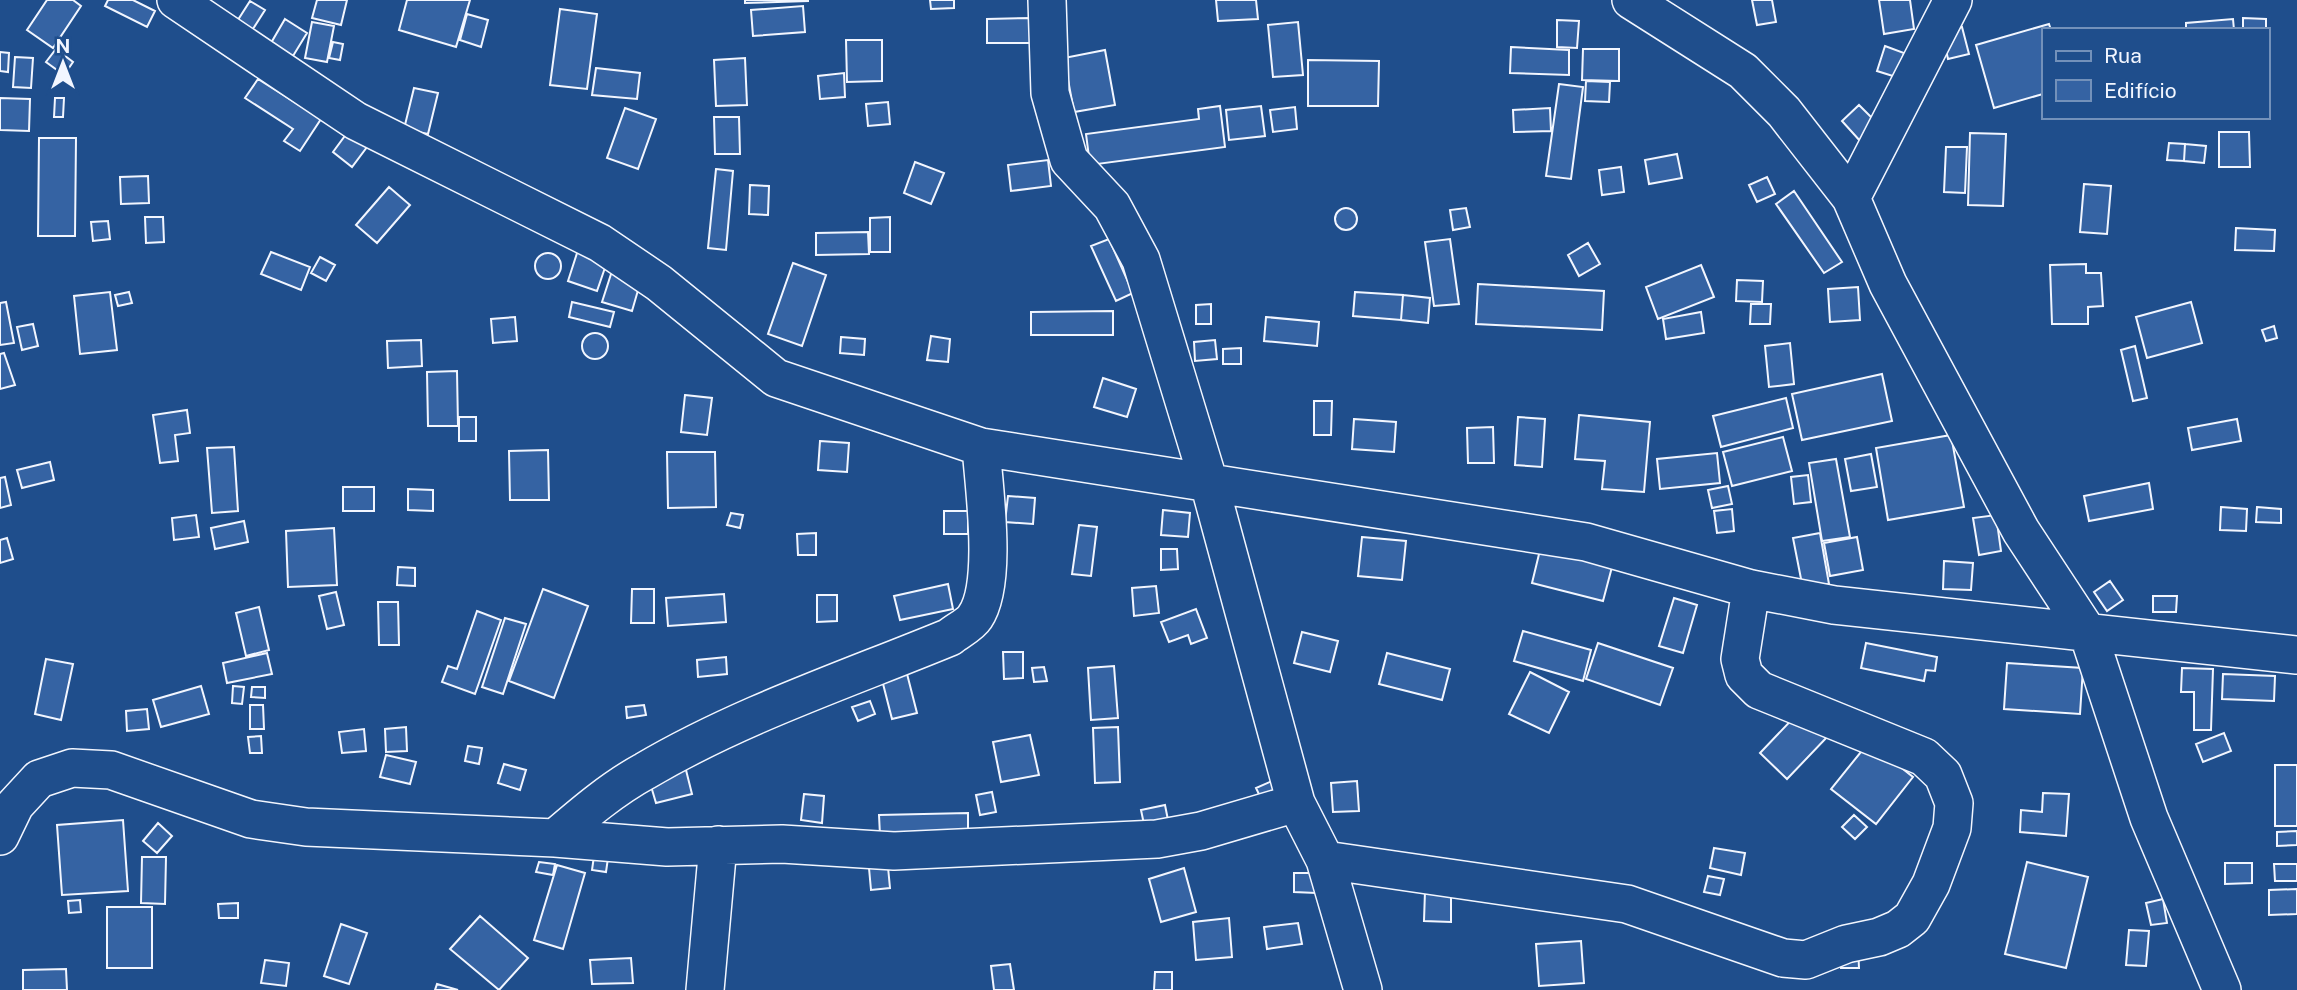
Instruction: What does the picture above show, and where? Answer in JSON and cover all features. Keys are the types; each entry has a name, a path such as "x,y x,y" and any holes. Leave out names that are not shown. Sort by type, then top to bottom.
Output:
{"street":[{"path":"176,0 356,121 600,243 659,283 776,378 981,447 1587,542 1751,589 1834,605 2297,655"},
{"path":"1047,0 1050,93 1069,160 1112,206 1142,260 1209,482 1296,803 1325,860 1363,990"},
{"path":"1631,0 1743,71 1784,112 1852,198 1888,285 2021,531 2088,633 2150,818 2222,990"},
{"path":"1852,198 1953,0"},
{"path":"555,838 593,806 655,765 724,729 950,637 975,619 982,602 988,565 981,447"},
{"path":"1325,860 1627,904 1783,958 1806,960 1846,944 1898,929 1912,918 1931,884 1952,828 1954,803 1943,775 1924,757 1759,690 1744,675 1740,659 1751,589"},
{"path":"0,836 15,805 39,779 72,768 111,770 251,819 306,827 555,838 667,847 782,844 894,851 1157,839 1201,831 1296,803"},
{"path":"705,990 718,845"}],"building":[{"path":"47,0 73,0 81,6 53,48 27,30"},
{"path":"108,0 133,0 155,11 147,27 105,6"},
{"path":"317,0 347,0 341,25 312,18"},
{"path":"407,0 470,0 456,47 399,30"},
{"path":"745,0 808,0 808,1 745,3"},
{"path":"930,0 954,0 954,8 931,9"},
{"path":"1216,0 1256,0 1258,19 1218,21"},
{"path":"1752,0 1772,0 1776,22 1757,25"},
{"path":"1879,0 1910,0 1914,29 1884,34"},
{"path":"250,1 265,10 251,32 236,23"},
{"path":"803,6 805,32 753,36 751,10"},
{"path":"560,9 597,14 587,89 550,85"},
{"path":"467,14 488,20 481,47 460,40"},
{"path":"1031,18 1031,43 987,43 987,19"},
{"path":"2243,18 2266,19 2266,28 2243,28"},
{"path":"285,19 307,33 293,56 271,43"},
{"path":"2233,19 2234,28 2186,28 2186,23"},
{"path":"1557,20 1579,21 1577,48 1557,47"},
{"path":"312,22 334,26 327,62 305,58"},
{"path":"1298,22 1303,75 1273,77 1268,25"},
{"path":"2049,24 2050,28 2042,28 2042,94 1994,108 1976,45"},
{"path":"1962,27 1969,54 1948,59 1942,32"},
{"path":"846,40 882,40 882,81 847,82"},
{"path":"333,42 343,44 340,60 329,58"},
{"path":"1885,46 1904,53 1896,77 1877,71"},
{"path":"1511,47 1569,50 1569,75 1510,73"},
{"path":"56,49 73,62 64,75 46,62"},
{"path":"1583,49 1619,49 1619,81 1582,80"},
{"path":"1105,50 1115,105 1074,112 1064,58"},
{"path":"0,52 9,53 8,72 0,71"},
{"path":"15,57 33,58 31,88 13,87"},
{"path":"745,58 747,105 716,106 714,60"},
{"path":"1308,60 1379,61 1378,106 1308,106"},
{"path":"596,68 640,73 637,99 592,95"},
{"path":"844,73 845,97 820,99 818,76"},
{"path":"258,79 321,119 300,151 284,141 293,129 245,98"},
{"path":"1586,81 1610,82 1609,102 1585,101"},
{"path":"1559,84 1583,87 1571,179 1546,176"},
{"path":"414,88 438,93 428,134 404,129"},
{"path":"0,98 30,99 29,131 0,130"},
{"path":"55,98 64,98 63,117 54,117"},
{"path":"888,102 890,124 868,126 866,104"},
{"path":"1859,105 1879,125 1861,142 1842,121"},
{"path":"1220,106 1225,147 1090,165 1086,134 1199,119 1198,109"},
{"path":"1261,106 1265,136 1229,140 1226,110"},
{"path":"1295,107 1297,129 1273,132 1270,110"},
{"path":"625,108 656,119 638,169 607,158"},
{"path":"1550,108 1551,131 1514,132 1513,110"},
{"path":"714,117 739,117 740,154 715,154"},
{"path":"350,129 370,143 352,167 333,152"},
{"path":"2219,132 2249,132 2250,167 2219,167"},
{"path":"1970,133 2006,134 2003,206 1968,205"},
{"path":"39,138 76,138 75,236 38,236"},
{"path":"2169,143 2185,144 2184,161 2167,160"},
{"path":"2185,144 2206,146 2204,163 2184,161"},
{"path":"1946,147 1967,147 1965,193 1944,192"},
{"path":"1677,154 1682,178 1649,184 1645,160"},
{"path":"1048,160 1051,186 1011,191 1008,165"},
{"path":"915,162 944,173 931,204 904,193"},
{"path":"1621,167 1624,192 1602,195 1599,170"},
{"path":"716,169 733,171 726,250 708,248"},
{"path":"148,176 149,203 121,204 120,177"},
{"path":"1767,177 1775,194 1757,202 1749,185"},
{"path":"2084,184 2111,186 2107,234 2080,232"},
{"path":"750,185 769,186 768,215 749,214"},
{"path":"389,187 410,205 377,243 356,225"},
{"path":"1794,191 1842,262 1824,273 1776,204"},
{"path":"1346,208 1354,211 1357,219 1354,227 1346,230 1338,227 1335,219 1338,211"},
{"path":"1466,208 1470,227 1453,230 1450,210"},
{"path":"145,217 163,217 164,242 146,243"},
{"path":"890,217 890,252 870,252 870,218"},
{"path":"108,221 110,239 93,241 91,222"},
{"path":"2236,228 2275,230 2274,251 2235,250"},
{"path":"868,232 869,254 816,255 816,233"},
{"path":"1109,239 1133,293 1116,301 1091,246"},
{"path":"1450,239 1459,304 1434,306 1425,242"},
{"path":"1588,243 1600,264 1579,276 1568,255"},
{"path":"578,250 608,259 597,291 568,281"},
{"path":"271,252 310,267 301,290 261,274"},
{"path":"548,253 557,257 561,266 557,275 548,279 539,275 535,266 539,257"},
{"path":"320,257 335,265 326,281 311,273"},
{"path":"793,263 826,275 802,346 768,334"},
{"path":"2086,264 2086,273 2101,273 2103,306 2088,307 2088,324 2052,324 2050,265"},
{"path":"1701,265 1714,297 1658,319 1646,287"},
{"path":"612,271 641,280 632,311 602,302"},
{"path":"1737,280 1763,281 1762,302 1736,301"},
{"path":"1478,284 1604,291 1602,330 1476,324"},
{"path":"1858,287 1860,320 1830,322 1828,289"},
{"path":"110,292 117,350 80,354 74,296"},
{"path":"129,292 132,303 118,306 115,295"},
{"path":"1355,292 1403,295 1401,320 1353,316"},
{"path":"1403,295 1430,298 1428,323 1401,320"},
{"path":"6,302 14,343 0,345 0,303"},
{"path":"572,302 614,312 610,327 569,317"},
{"path":"2191,302 2202,343 2147,358 2136,317"},
{"path":"1211,304 1211,324 1196,324 1196,305"},
{"path":"1751,304 1771,304 1770,324 1750,324"},
{"path":"1113,311 1113,335 1031,335 1031,312"},
{"path":"1701,312 1704,333 1666,339 1663,319"},
{"path":"515,317 517,341 493,343 491,319"},
{"path":"1266,317 1319,322 1317,346 1264,341"},
{"path":"33,324 38,346 22,350 17,327"},
{"path":"2274,326 2277,338 2266,341 2262,330"},
{"path":"595,333 604,337 608,346 604,355 595,359 586,355 582,346 586,337"},
{"path":"931,336 950,339 948,362 927,360"},
{"path":"841,337 865,339 864,355 840,353"},
{"path":"421,340 422,366 388,368 387,341"},
{"path":"1215,340 1217,359 1195,361 1194,342"},
{"path":"1790,343 1794,384 1769,387 1765,346"},
{"path":"2135,346 2147,398 2133,401 2121,350"},
{"path":"1241,348 1241,364 1223,364 1223,349"},
{"path":"4,353 15,385 0,389 0,354"},
{"path":"457,371 458,426 428,426 427,372"},
{"path":"1882,374 1892,421 1802,440 1792,394"},
{"path":"1103,378 1136,389 1127,417 1094,407"},
{"path":"685,395 712,398 707,435 681,432"},
{"path":"1786,398 1793,428 1721,447 1713,416"},
{"path":"1314,401 1332,401 1331,435 1314,435"},
{"path":"187,410 190,433 175,435 178,461 160,463 153,415"},
{"path":"1579,415 1650,422 1644,492 1602,489 1605,461 1575,459"},
{"path":"459,417 476,417 476,441 459,441"},
{"path":"1518,417 1545,419 1542,467 1515,465"},
{"path":"1354,419 1396,422 1394,452 1352,449"},
{"path":"2237,419 2241,441 2192,450 2188,428"},
{"path":"1493,427 1494,463 1468,463 1467,428"},
{"path":"1951,435 1964,507 1888,520 1876,448"},
{"path":"1783,437 1792,471 1732,486 1723,452"},
{"path":"820,441 849,443 847,472 818,470"},
{"path":"234,447 238,511 212,513 207,448"},
{"path":"548,450 549,500 510,500 509,451"},
{"path":"667,452 715,452 716,507 668,508"},
{"path":"1717,453 1720,483 1660,489 1657,459"},
{"path":"1871,454 1877,487 1851,491 1845,459"},
{"path":"1836,459 1850,537 1822,541 1809,463"},
{"path":"50,462 54,480 22,488 17,470"},
{"path":"1808,475 1811,502 1794,504 1791,477"},
{"path":"5,477 11,505 0,508 0,478"},
{"path":"2149,483 2153,509 2089,521 2084,496"},
{"path":"1728,486 1732,504 1712,508 1708,490"},
{"path":"343,487 374,487 374,511 343,511"},
{"path":"408,489 433,490 433,511 408,510"},
{"path":"1008,496 1035,498 1033,524 1005,522"},
{"path":"2221,507 2247,509 2246,531 2220,530"},
{"path":"2257,507 2281,509 2281,523 2256,522"},
{"path":"1732,509 1734,531 1717,533 1714,511"},
{"path":"1163,510 1190,513 1188,537 1161,535"},
{"path":"944,511 968,511 968,534 944,534"},
{"path":"731,513 743,515 740,528 727,525"},
{"path":"196,515 199,537 174,540 172,518"},
{"path":"1996,515 2001,551 1979,555 1973,518"},
{"path":"244,521 248,542 215,549 211,528"},
{"path":"1079,525 1097,527 1091,576 1072,574"},
{"path":"334,528 337,585 288,587 286,531"},
{"path":"816,533 816,555 798,555 797,534"},
{"path":"1820,533 1829,584 1803,589 1793,538"},
{"path":"1362,537 1406,541 1402,580 1358,576"},
{"path":"1857,537 1863,570 1830,576 1824,543"},
{"path":"7,538 13,559 0,563 0,540"},
{"path":"1161,549 1177,549 1178,569 1161,570"},
{"path":"1540,550 1612,567 1603,601 1532,583"},
{"path":"1944,561 1973,563 1971,590 1943,589"},
{"path":"398,567 415,568 415,586 397,585"},
{"path":"2110,581 2123,600 2107,611 2094,592"},
{"path":"948,584 953,609 900,620 894,596"},
{"path":"1156,586 1159,613 1134,616 1132,588"},
{"path":"543,589 588,606 554,698 509,681"},
{"path":"632,589 654,589 654,623 631,623"},
{"path":"336,592 344,625 327,629 319,596"},
{"path":"724,594 726,622 668,626 666,598"},
{"path":"817,595 837,595 837,621 817,622"},
{"path":"2153,596 2177,596 2176,612 2153,612"},
{"path":"1674,598 1697,605 1683,653 1659,646"},
{"path":"378,602 398,602 399,645 379,645"},
{"path":"259,607 269,650 246,656 236,613"},
{"path":"1196,609 1207,638 1191,644 1188,635 1169,642 1161,622"},
{"path":"477,611 501,620 475,694 442,682 448,666 457,669"},
{"path":"505,618 526,624 503,694 482,687"},
{"path":"1523,631 1591,650 1583,681 1514,661"},
{"path":"1302,632 1338,641 1330,672 1294,663"},
{"path":"1598,643 1673,668 1660,705 1586,679"},
{"path":"1866,643 1937,657 1935,671 1926,670 1924,681 1861,668"},
{"path":"1003,652 1023,652 1023,678 1004,679"},
{"path":"267,653 272,674 227,683 223,663"},
{"path":"1387,653 1450,669 1442,700 1379,684"},
{"path":"726,657 727,674 698,677 697,660"},
{"path":"46,659 73,664 61,720 35,714"},
{"path":"2007,663 2083,668 2080,714 2004,709"},
{"path":"905,666 917,713 892,719 880,672"},
{"path":"1114,666 1118,718 1091,720 1088,668"},
{"path":"1044,667 1047,681 1034,682 1032,668"},
{"path":"2182,668 2213,669 2211,730 2194,730 2194,692 2181,692"},
{"path":"1530,672 1569,692 1549,733 1509,714"},
{"path":"2223,674 2275,676 2274,701 2222,699"},
{"path":"201,686 209,714 161,727 153,700"},
{"path":"233,686 244,687 242,704 232,703"},
{"path":"252,687 265,687 265,698 251,697"},
{"path":"870,701 875,714 858,721 852,707"},
{"path":"250,705 263,705 264,729 250,729"},
{"path":"644,705 646,715 627,718 626,707"},
{"path":"147,709 149,729 127,731 126,711"},
{"path":"1802,709 1829,735 1787,779 1760,753"},
{"path":"406,727 407,751 386,752 385,729"},
{"path":"1118,727 1120,782 1095,783 1093,728"},
{"path":"364,729 366,751 342,753 339,732"},
{"path":"2224,733 2231,751 2203,762 2196,744"},
{"path":"1030,735 1039,775 1001,782 993,742"},
{"path":"261,736 262,753 250,753 248,737"},
{"path":"1869,742 1913,777 1876,824 1831,789"},
{"path":"468,746 482,748 479,764 465,761"},
{"path":"386,755 416,762 410,784 380,777"},
{"path":"504,764 526,770 520,790 498,783"},
{"path":"2275,765 2297,765 2297,826 2275,826"},
{"path":"685,766 692,794 656,803 648,776"},
{"path":"1272,781 1279,798 1264,805 1256,788"},
{"path":"1357,781 1359,811 1333,812 1331,783"},
{"path":"992,792 996,812 980,815 976,795"},
{"path":"2043,793 2069,794 2066,836 2020,832 2021,810 2042,812"},
{"path":"804,794 824,796 822,823 801,820"},
{"path":"1165,805 1169,825 1145,829 1141,810"},
{"path":"968,813 968,833 880,835 879,815"},
{"path":"1854,815 1867,827 1855,839 1842,827"},
{"path":"123,820 128,891 62,895 57,825"},
{"path":"158,823 172,836 157,853 143,841"},
{"path":"2297,831 2297,845 2277,846 2277,832"},
{"path":"1714,848 1745,853 1741,875 1710,868"},
{"path":"595,849 609,851 606,872 592,870"},
{"path":"142,857 166,857 165,904 141,903"},
{"path":"539,862 555,864 553,875 536,872"},
{"path":"2027,862 2088,877 2066,968 2005,954"},
{"path":"2225,863 2252,863 2252,883 2225,884"},
{"path":"2274,864 2297,864 2297,881 2275,881"},
{"path":"557,865 585,873 563,949 534,940"},
{"path":"888,867 890,888 871,890 869,868"},
{"path":"1184,868 1196,912 1161,922 1149,879"},
{"path":"1294,873 1316,873 1316,893 1294,892"},
{"path":"1708,876 1724,879 1720,895 1704,892"},
{"path":"2297,889 2297,914 2269,915 2269,890"},
{"path":"1425,891 1451,892 1451,922 1424,921"},
{"path":"2163,899 2167,923 2151,925 2146,903"},
{"path":"80,900 81,912 69,913 68,901"},
{"path":"238,903 238,918 219,918 218,904"},
{"path":"107,907 152,907 152,968 107,968"},
{"path":"480,916 528,958 499,990 450,949"},
{"path":"1229,918 1232,957 1196,960 1193,922"},
{"path":"1298,923 1302,944 1267,949 1264,927"},
{"path":"341,924 367,933 349,984 324,976"},
{"path":"2129,930 2149,931 2146,966 2126,965"},
{"path":"1581,941 1584,983 1539,986 1536,944"},
{"path":"1840,947 1858,947 1859,968 1841,968"},
{"path":"631,958 633,983 592,984 590,960"},
{"path":"265,960 289,963 286,986 261,983"},
{"path":"1010,964 1014,990 994,990 991,966"},
{"path":"66,969 67,990 23,990 23,970"},
{"path":"1155,972 1172,972 1172,990 1154,990"},
{"path":"437,984 458,990 435,990"}]}
